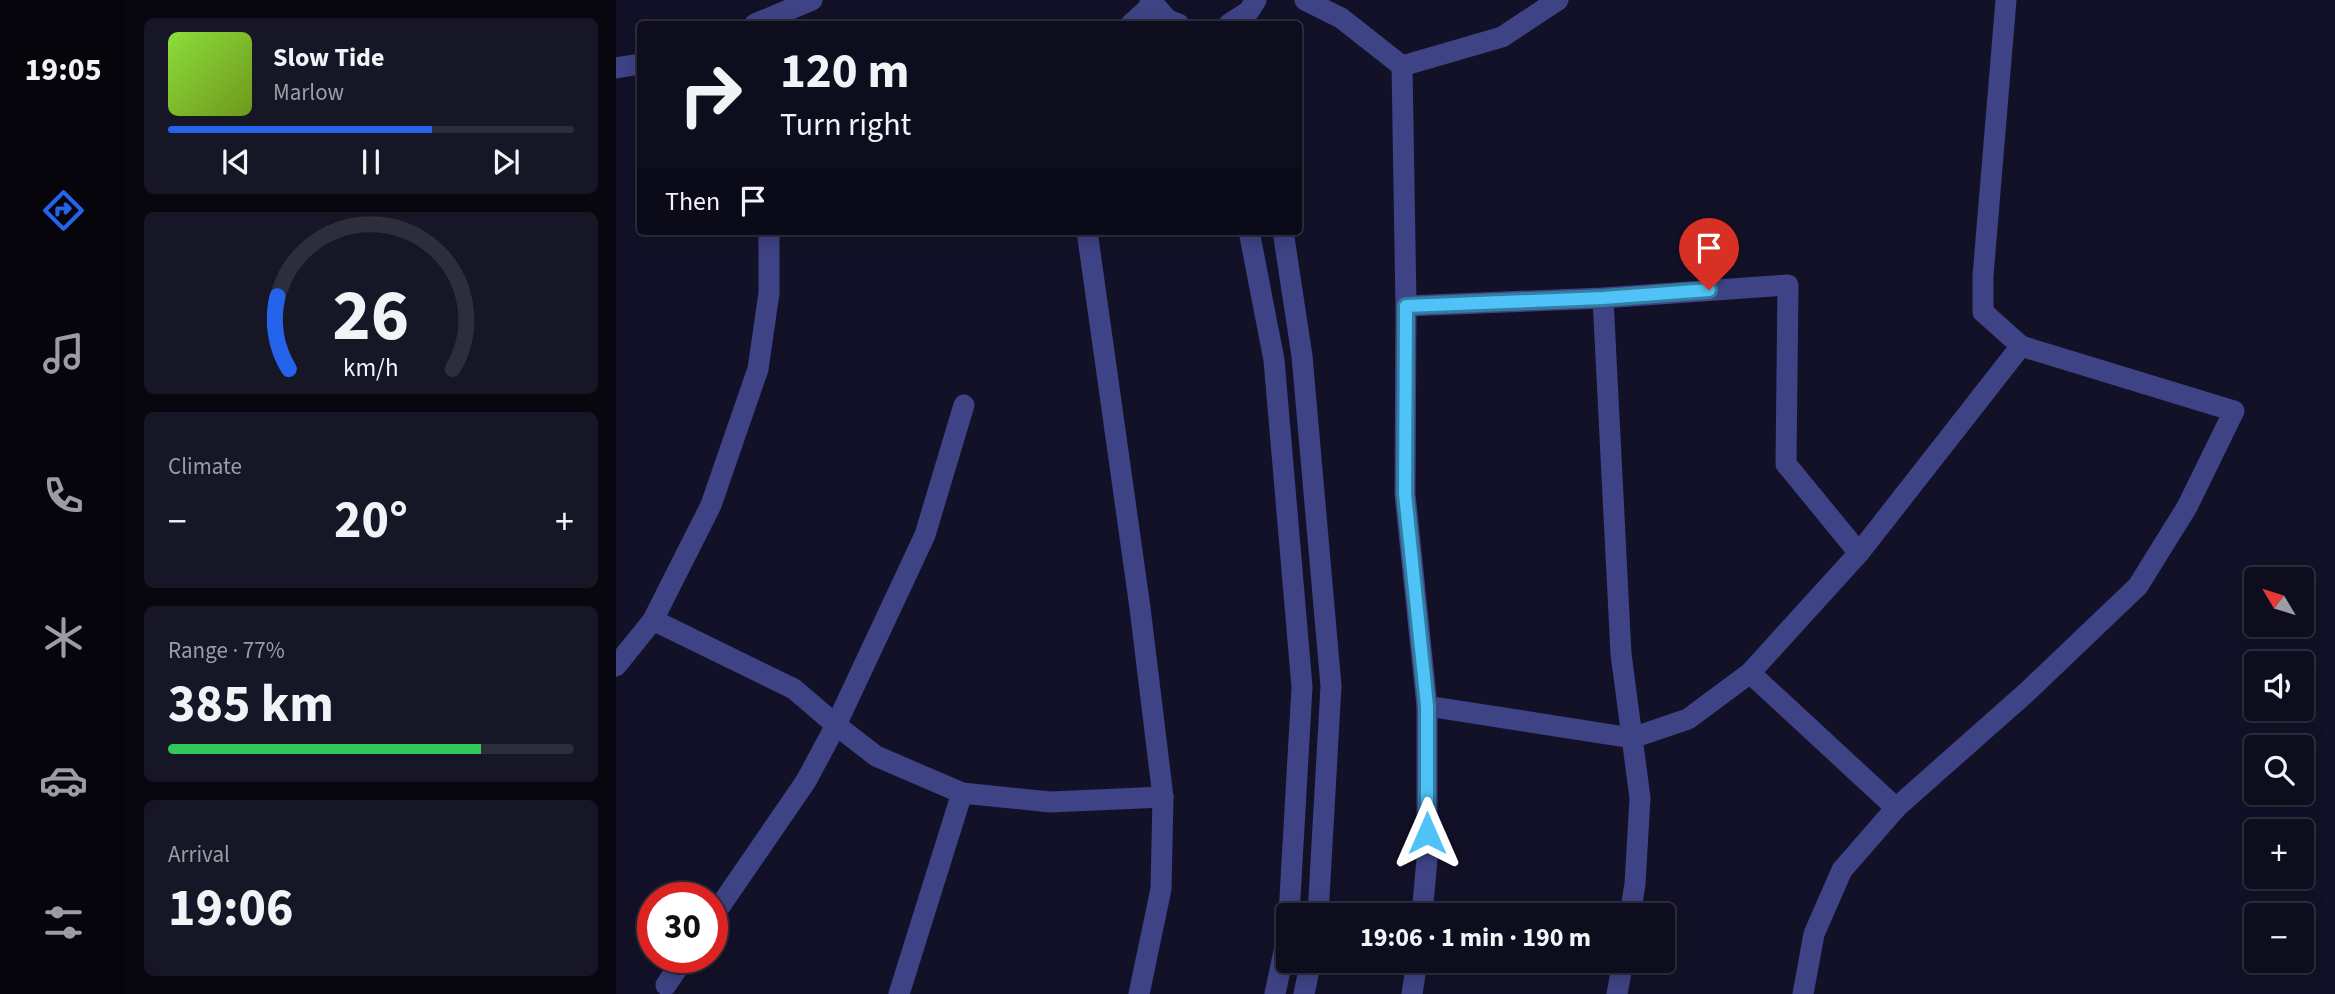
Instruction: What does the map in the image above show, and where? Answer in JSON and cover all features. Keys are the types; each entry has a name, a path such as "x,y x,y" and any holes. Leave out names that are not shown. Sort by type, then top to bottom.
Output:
{"street":[{"path":"762,21 812,0"},
{"path":"1306,0 1341,19 1402,66"},
{"path":"1402,66 1502,37 1558,0"},
{"path":"1803,994 1814,934 1842,870 1896,808 2028,691 2138,586 2188,507 2234,411 2021,346 1983,312 1983,276 2006,0"},
{"path":"1134,21 1151,2 1171,21"},
{"path":"1235,21 1252,12"},
{"path":"616,68 637,64"},
{"path":"1402,66 1406,306 1405,494 1427,706 1427,859 1423,903"},
{"path":"616,666 653,620 711,505 758,369 769,293 769,235"},
{"path":"1088,235 1140,608 1163,797 1161,889 1139,994"},
{"path":"1250,235 1274,360 1302,687 1290,903"},
{"path":"1284,235 1303,356 1332,686 1319,903"},
{"path":"1406,306 1603,298 1788,285 1786,464 1859,553"},
{"path":"1603,298 1621,653 1640,798 1632,903"},
{"path":"1427,706 1632,738 1688,719 1750,673 1859,553 2021,346"},
{"path":"728,895 806,781 836,725 925,536 964,405"},
{"path":"653,620 794,689 876,756 962,793 1050,802 1163,797"},
{"path":"1750,673 1896,808"},
{"path":"900,994 962,793"},
{"path":"666,985 674,973"},
{"path":"1275,994 1279,973"},
{"path":"1304,994 1308,973"},
{"path":"1412,994 1415,973"},
{"path":"1617,994 1621,973"}],"route":[{"path":"1427,833 1427,706 1405,494 1406,306 1603,298 1709,290"}]}
